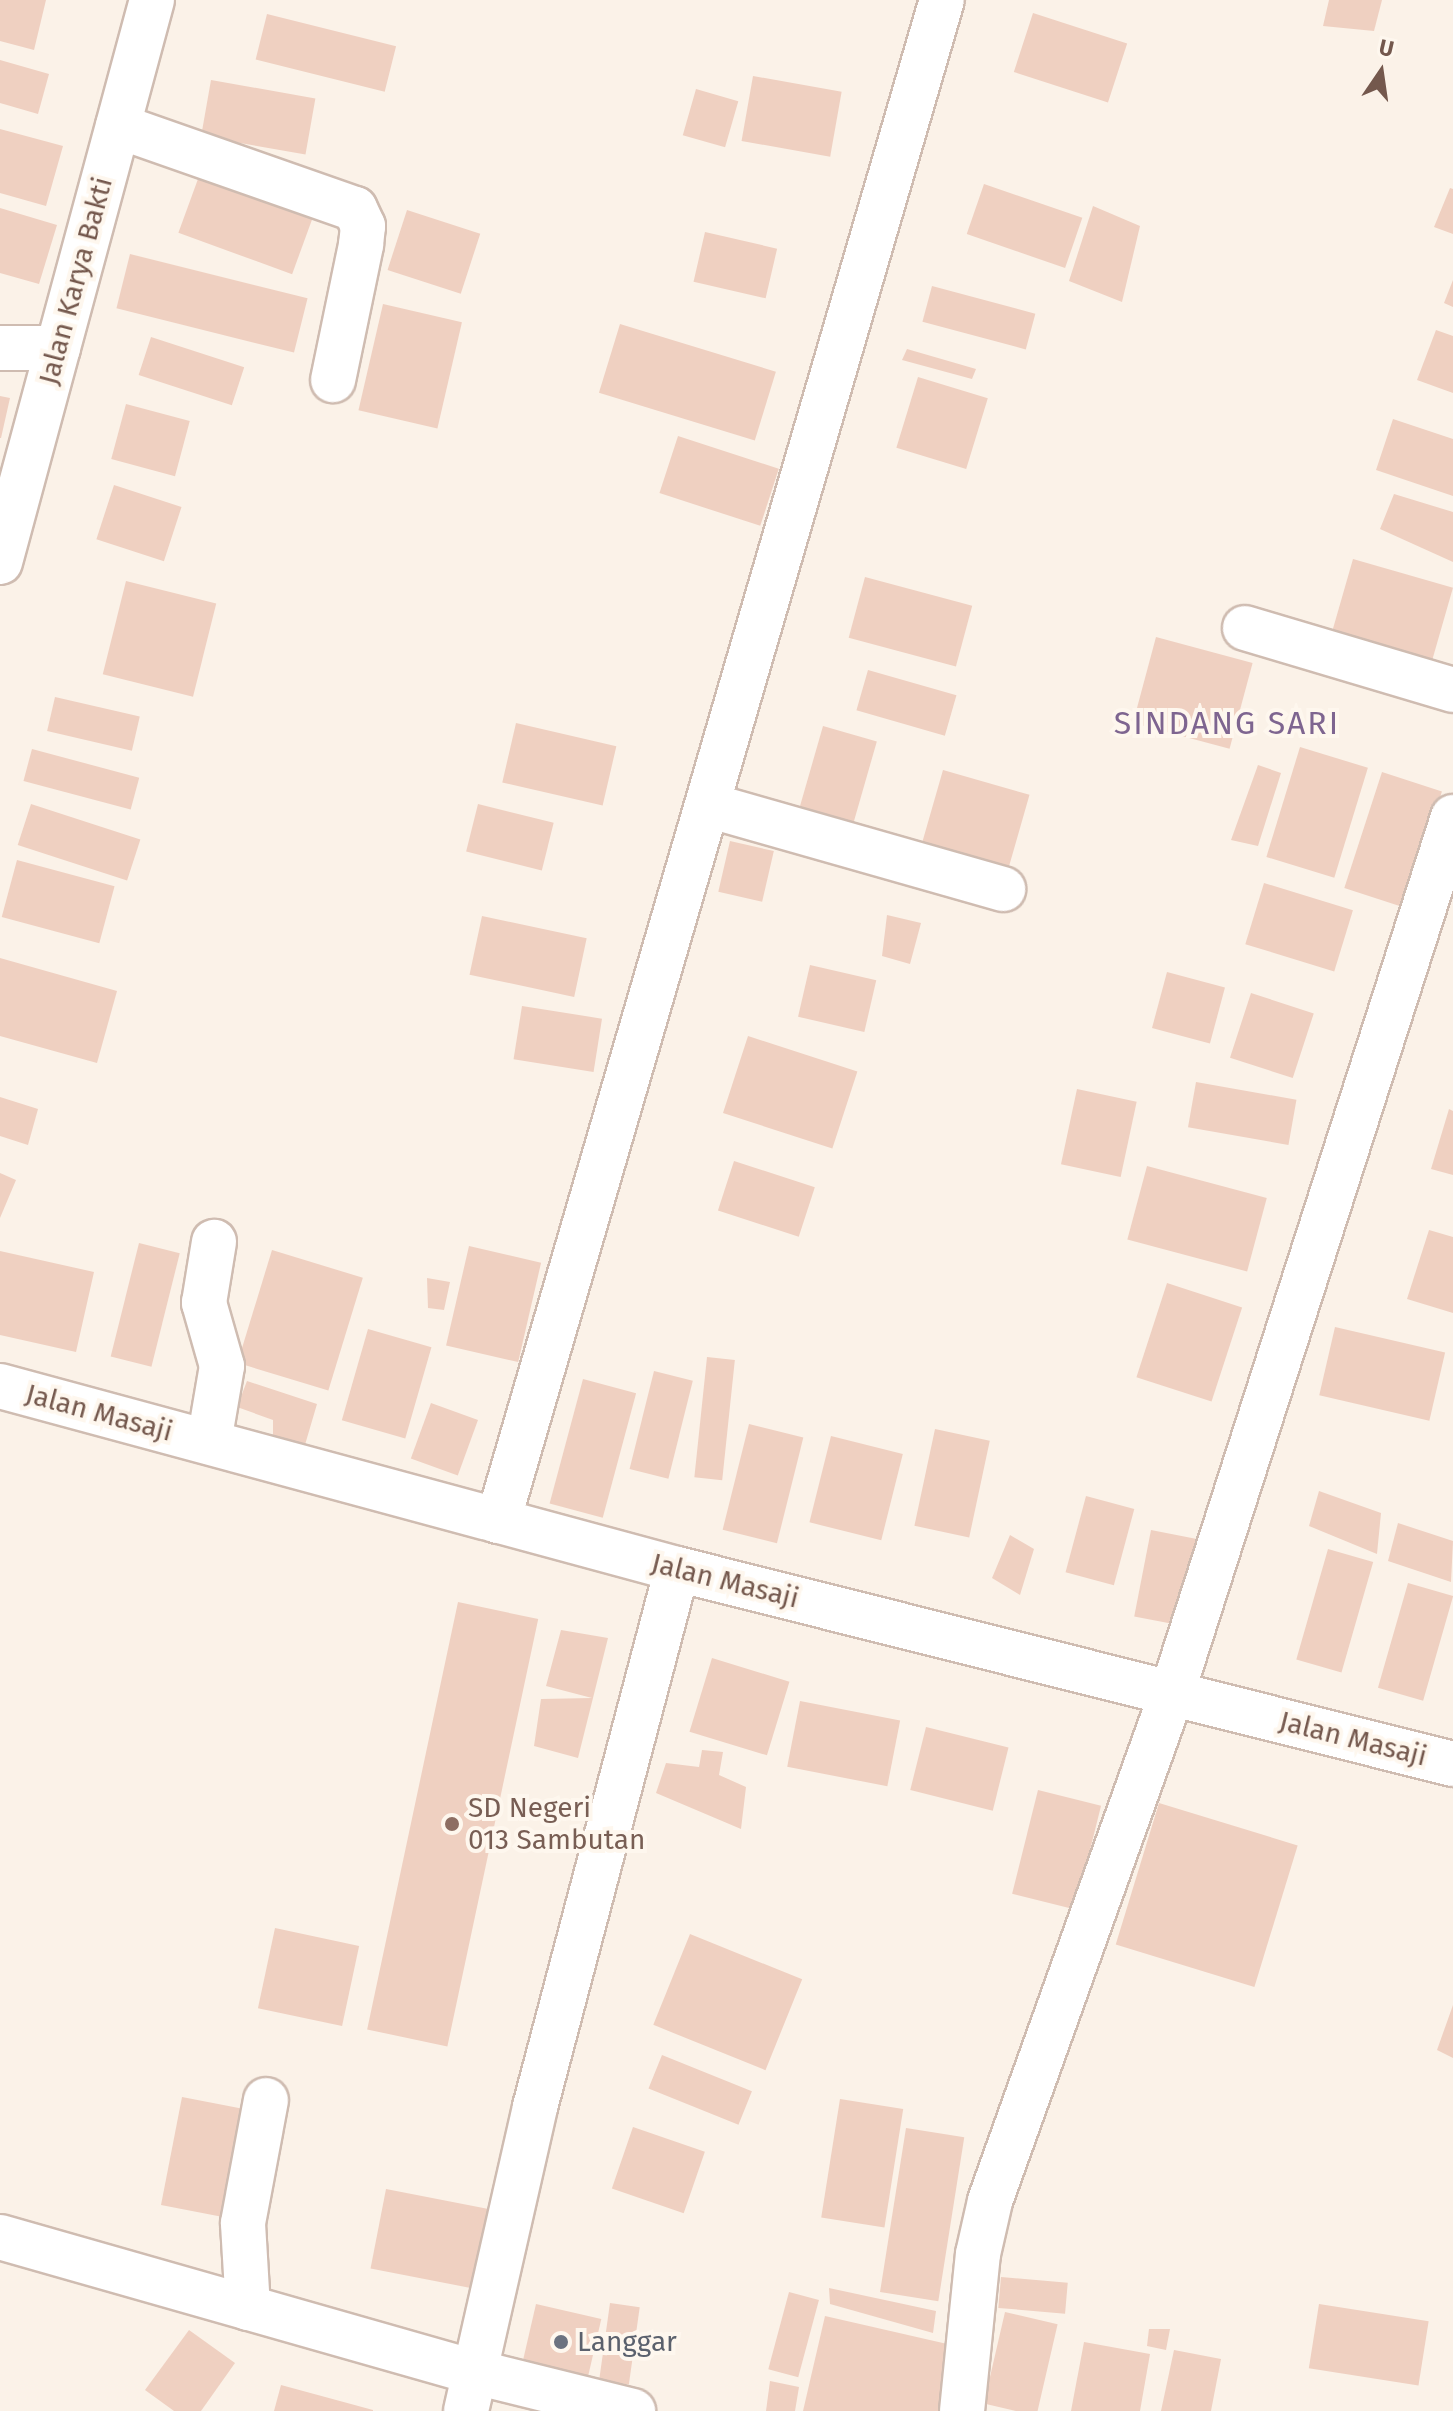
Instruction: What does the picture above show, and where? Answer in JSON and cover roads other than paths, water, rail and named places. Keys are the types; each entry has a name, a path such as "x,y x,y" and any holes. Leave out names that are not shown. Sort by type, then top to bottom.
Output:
{"street":[{"name":"Jalan Karya Bakti","path":"0,562 152,0"},
{"path":"498,1521 942,0"},
{"path":"118,126 355,209 363,226 361,245 333,380"},
{"path":"0,348 58,348"},
{"path":"1245,628 1453,690"},
{"path":"708,805 1003,889"},
{"path":"962,2411 978,2254 990,2201 1172,1693 1453,817"},
{"path":"209,1442 222,1366 204,1303 214,1242"},
{"name":"Jalan Masaji","path":"0,1386 677,1569 1453,1764"},
{"path":"471,2392 535,2107 677,1569"},
{"path":"248,2308 243,2223 266,2100"},
{"path":"0,2237 248,2308 471,2392 633,2411"}],"place":[{"name":"SD Negeri 013 Sambutan","path":"452,1824"},
{"name":"Langgar","path":"561,2342"}],"district":[{"name":"SINDANG SARI","path":"1227,723"}]}
